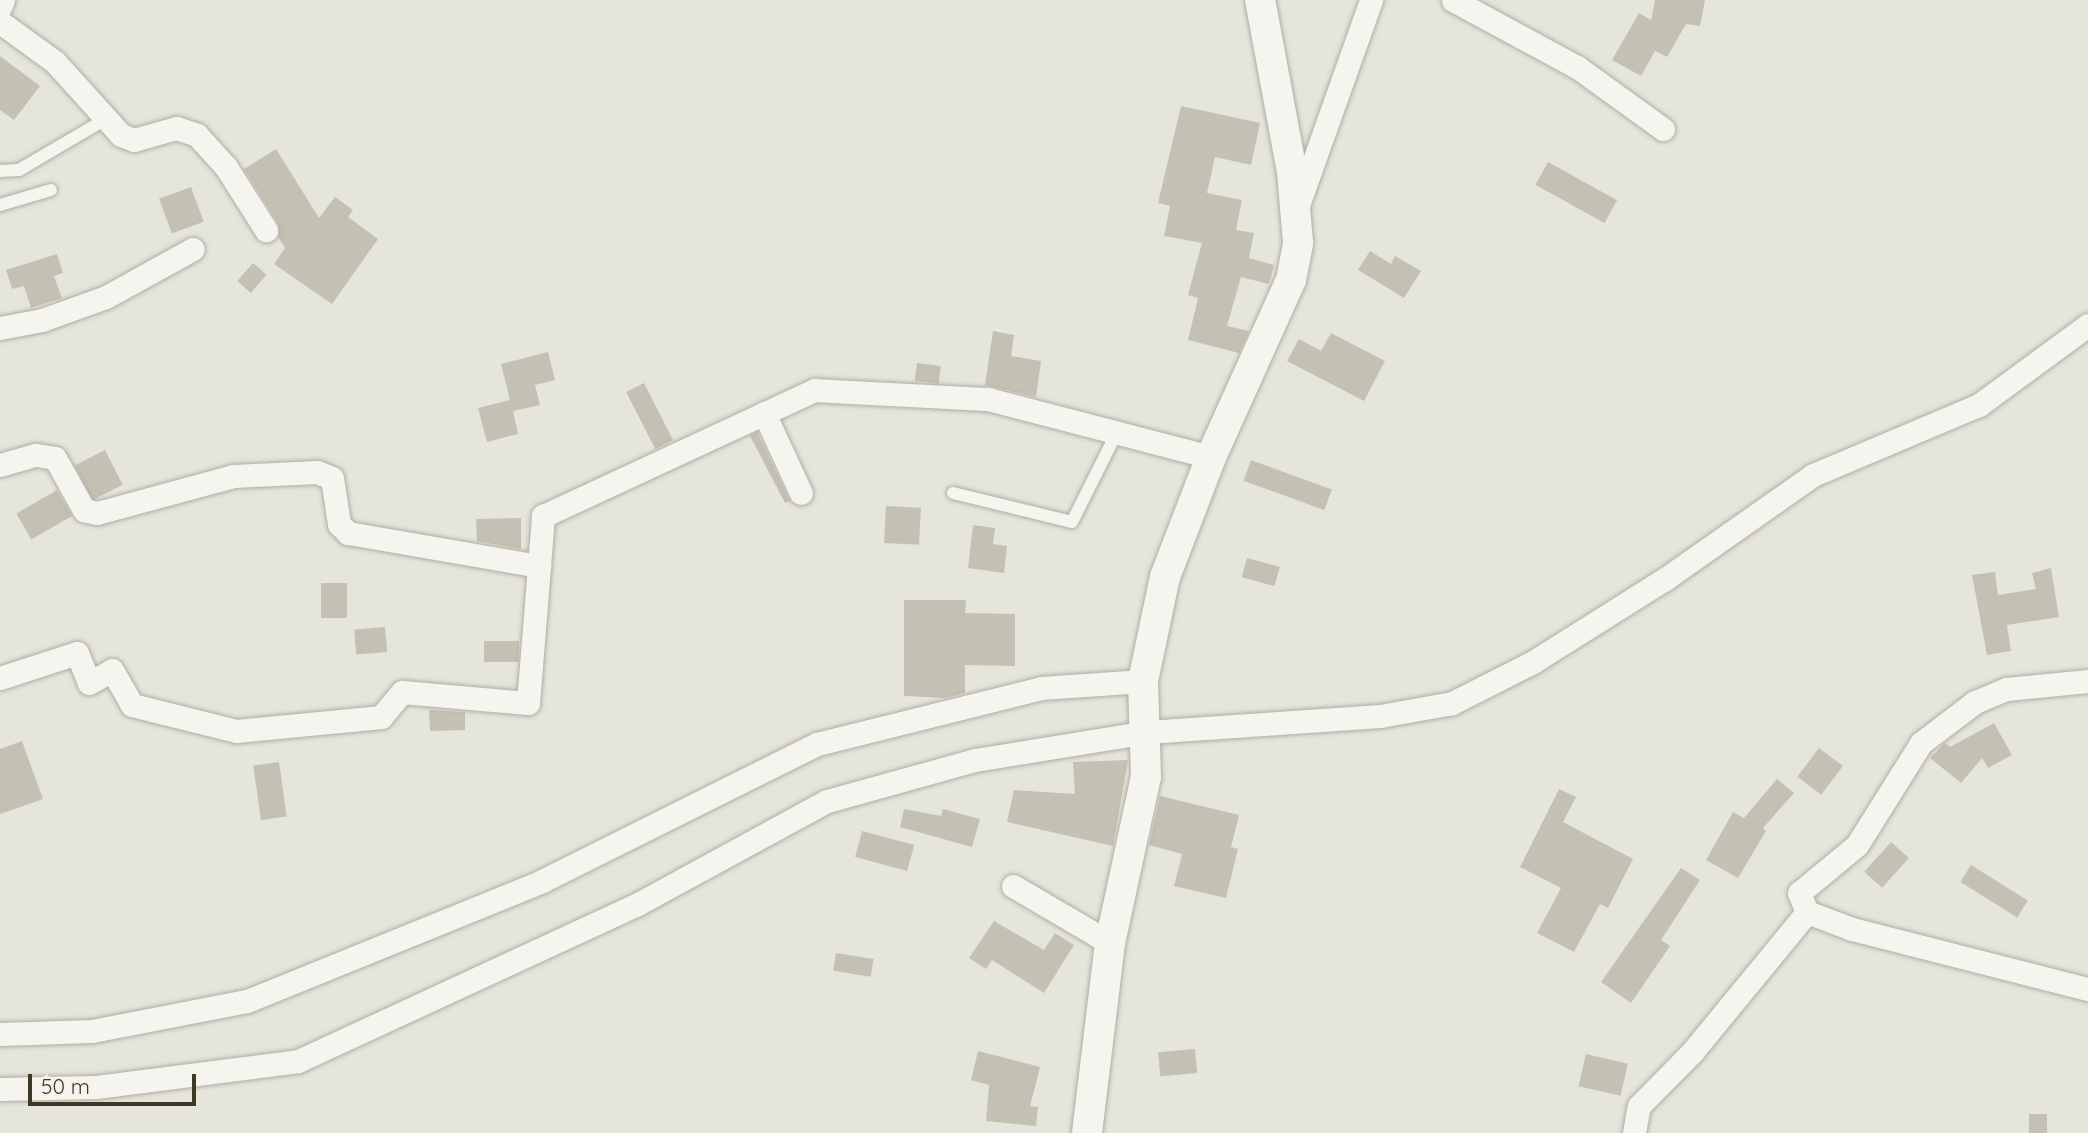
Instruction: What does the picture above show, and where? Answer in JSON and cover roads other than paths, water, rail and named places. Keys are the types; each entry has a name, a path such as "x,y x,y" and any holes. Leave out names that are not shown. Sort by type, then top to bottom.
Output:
{"street":[{"path":"0,8 4,0"},
{"path":"1087,1133 1110,943 1146,777 1145,707 1165,577 1212,457 1291,280 1298,243 1296,211 1260,0"},
{"path":"1296,211 1371,0"},
{"path":"1452,0 1577,67 1662,129"},
{"path":"0,22 55,62 121,135 134,140 176,128 197,135 226,167 266,230"},
{"path":"0,328 42,320 106,297 193,249"},
{"path":"0,1034 92,1031 247,1001 542,881 817,744 1041,688 1145,707 1420,711 1484,689 1665,579 1813,475 1958,417 2014,382 2088,325"},
{"path":"0,678 77,653 89,683 112,670 132,705 236,731 381,717 402,692 528,703 543,516 815,390 988,399 1212,457"},
{"path":"764,413 801,493"},
{"path":"0,465 36,454 55,458 84,510 97,513 233,476 317,472 332,478 339,524 348,533 539,566"},
{"path":"1807,912 1801,889 1857,845 1921,743 1992,694 2088,681"},
{"path":"0,1089 96,1087 298,1061 636,905 827,802 975,760 1145,707"},
{"path":"1013,886 1110,943"},
{"path":"1807,912 1852,929 2088,989"},
{"path":"1634,1133 1639,1106 1693,1051 1807,912"}],"lane":[{"path":"0,171 19,170 106,119"},
{"path":"0,205 51,190"},
{"path":"953,493 1072,522 1117,432"}]}
